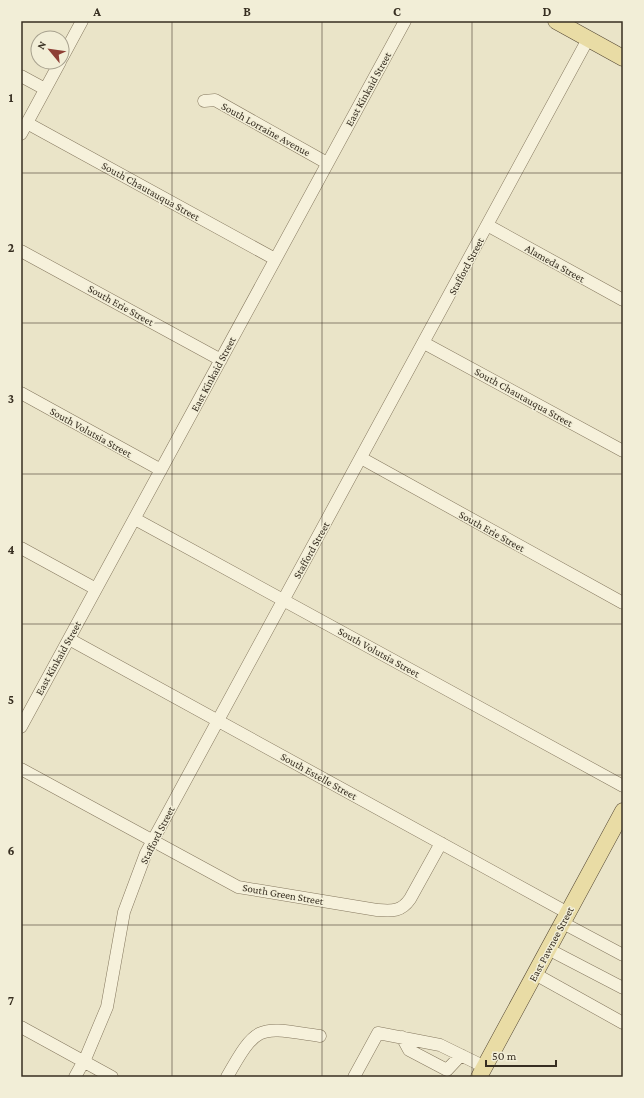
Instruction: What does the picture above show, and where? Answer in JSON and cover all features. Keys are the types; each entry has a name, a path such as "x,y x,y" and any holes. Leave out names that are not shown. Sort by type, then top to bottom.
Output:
{"main road":[{"path":"556,21 623,58"},
{"name":"East Pawnee Street","path":"482,1072 623,811"}],"street":[{"path":"70,43 82,21"},
{"name":"East Kinkaid Street","path":"21,726 26,708 69,639 405,21"},
{"name":"Stafford Street","path":"75,1077 84,1061 107,1007 124,912 146,853 588,39"},
{"path":"24,129 56,70"},
{"path":"21,76 45,89"},
{"name":"South Lorraine Avenue","path":"204,101 215,100 327,163"},
{"name":"South Chautauqua Street","path":"24,129 275,259"},
{"name":"Alameda Street","path":"487,226 623,300"},
{"name":"South Erie Street","path":"21,251 221,360"},
{"name":"South Chautauqua Street","path":"424,343 623,451"},
{"name":"South Volutsia Street","path":"21,393 161,470"},
{"name":"South Erie Street","path":"361,458 623,603"},
{"name":"South Volutsia Street","path":"135,519 623,786"},
{"path":"21,548 96,589"},
{"name":"South Estelle Street","path":"69,639 441,843 623,954"},
{"name":"South Green Street","path":"21,769 238,887 388,911 404,907 441,843"},
{"path":"548,949 623,988"},
{"path":"535,974 623,1024"},
{"path":"21,1027 112,1077"},
{"path":"228,1077 245,1046 257,1034 266,1030 278,1030 320,1036"},
{"path":"354,1077 378,1033 440,1045 461,1055 482,1072"},
{"path":"402,1037 409,1050 447,1070 461,1055"}]}
